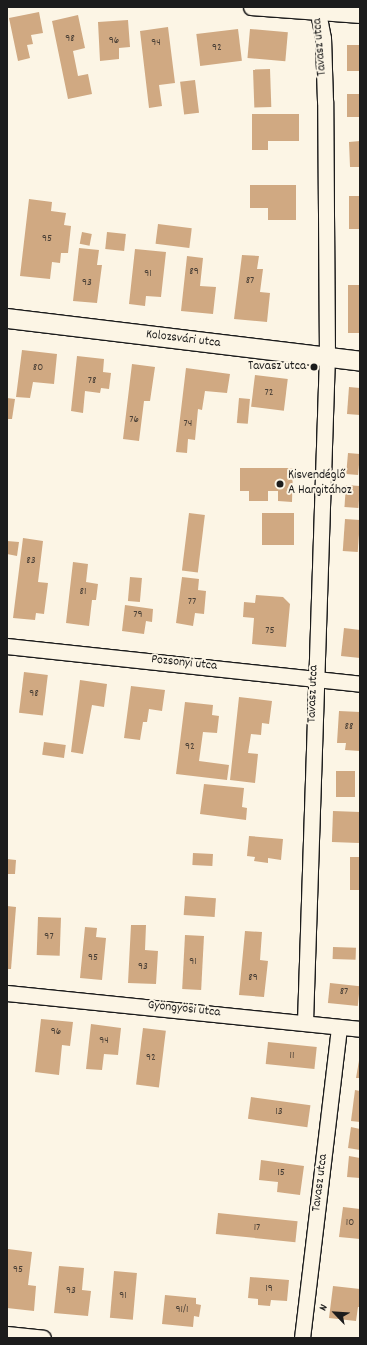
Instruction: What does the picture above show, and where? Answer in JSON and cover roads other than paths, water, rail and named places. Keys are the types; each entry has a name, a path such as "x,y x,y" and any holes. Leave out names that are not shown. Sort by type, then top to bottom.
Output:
{"street":[{"path":"251,7 318,9 360,15"},
{"name":"Tavasz utca","path":"305,1022 315,678 327,357 325,102 323,38 318,9"},
{"name":"Kolozsvári utca","path":"7,318 360,361"},
{"name":"Pozsonyi utca","path":"7,646 360,684"},
{"name":"Gyöngyösi utca","path":"7,993 305,1022 360,1030"},
{"name":"Tavasz utca","path":"302,1338 339,1028"},
{"path":"7,1334 42,1338"}],"place":[{"name":"Tavasz utca","path":"314,367"},
{"name":"Kisvendéglő A Hargitához","path":"280,484"}]}
